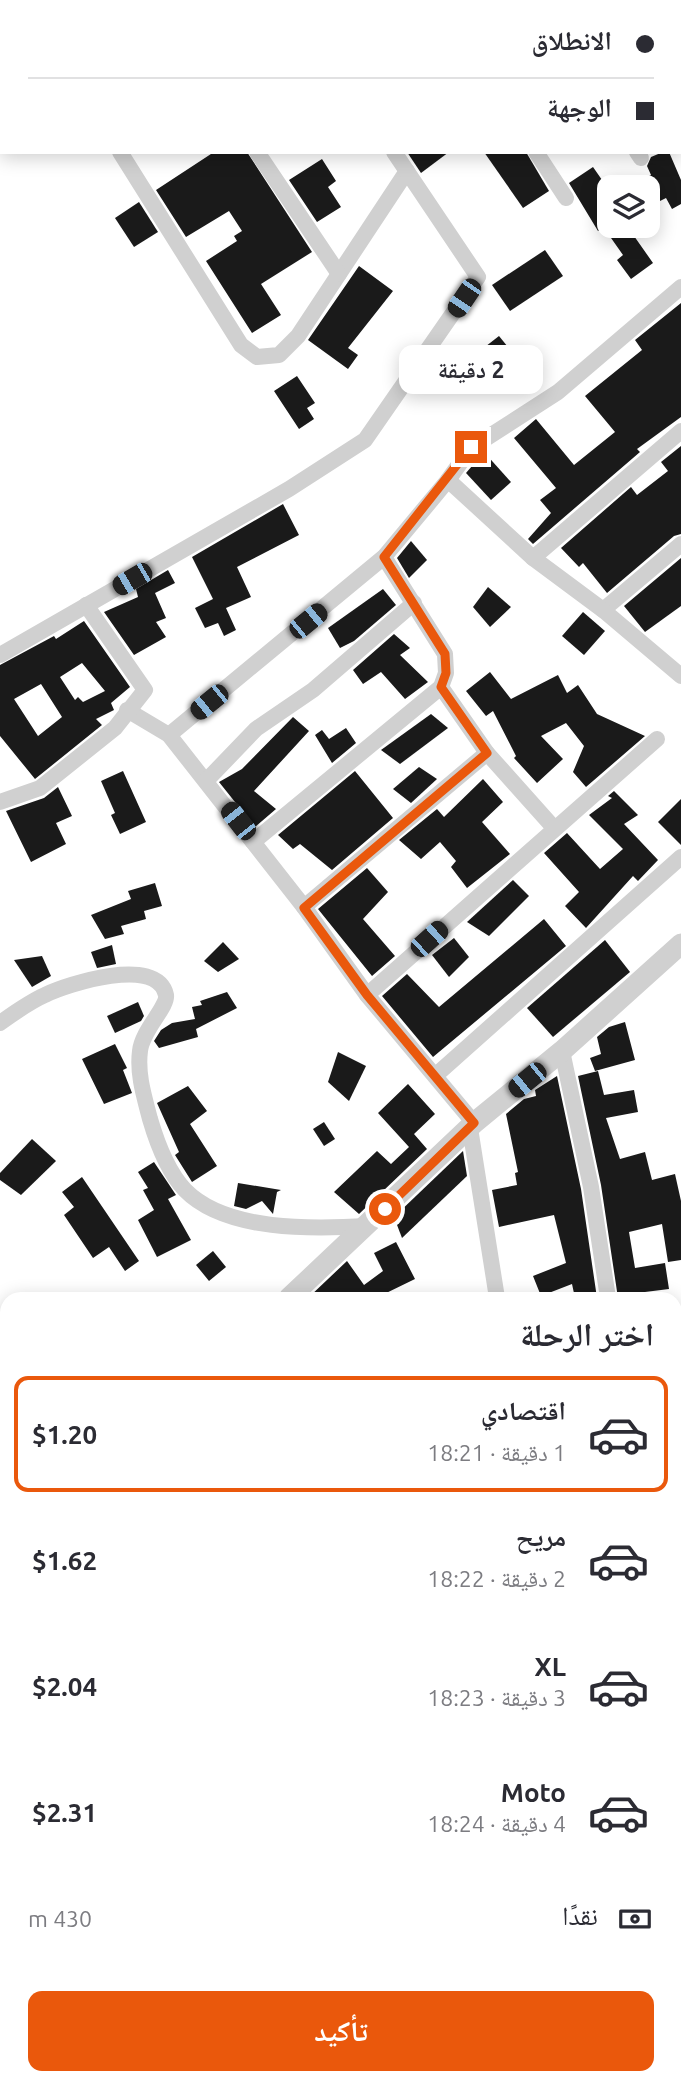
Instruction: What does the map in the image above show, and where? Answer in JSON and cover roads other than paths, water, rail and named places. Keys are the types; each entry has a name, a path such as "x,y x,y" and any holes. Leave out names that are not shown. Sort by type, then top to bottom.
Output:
{"street":[{"path":"121,154 241,345 257,357 279,355 298,336 407,171"},
{"path":"258,154 339,274"},
{"path":"0,655 344,456 365,440 380,422 478,277 395,154"},
{"path":"537,154 566,198"},
{"path":"169,735 384,557 448,480 471,447 558,392 681,288"},
{"path":"533,558 681,431"},
{"path":"448,480 533,558 603,610 675,658 681,676"},
{"path":"603,610 681,544"},
{"path":"253,842 441,687 446,673 445,654 384,557"},
{"path":"206,781 238,751 256,729 313,690 414,603"},
{"path":"0,802 40,788 115,728 145,690 86,605"},
{"path":"441,687 487,753 554,828"},
{"path":"127,710 169,735 304,908 367,995 436,1075 472,1126 496,1292"},
{"path":"367,995 657,739"},
{"path":"304,908 487,753"},
{"path":"436,1075 681,858"},
{"path":"296,1292 472,1126 562,1051 681,944"},
{"path":"0,1023 44,995 66,987 133,973 151,978 161,986 166,996 164,1006 145,1030 140,1050 140,1081 163,1155 186,1191 212,1209 284,1227 314,1229 368,1226"},
{"path":"562,1051 591,1187 607,1292"}]}
